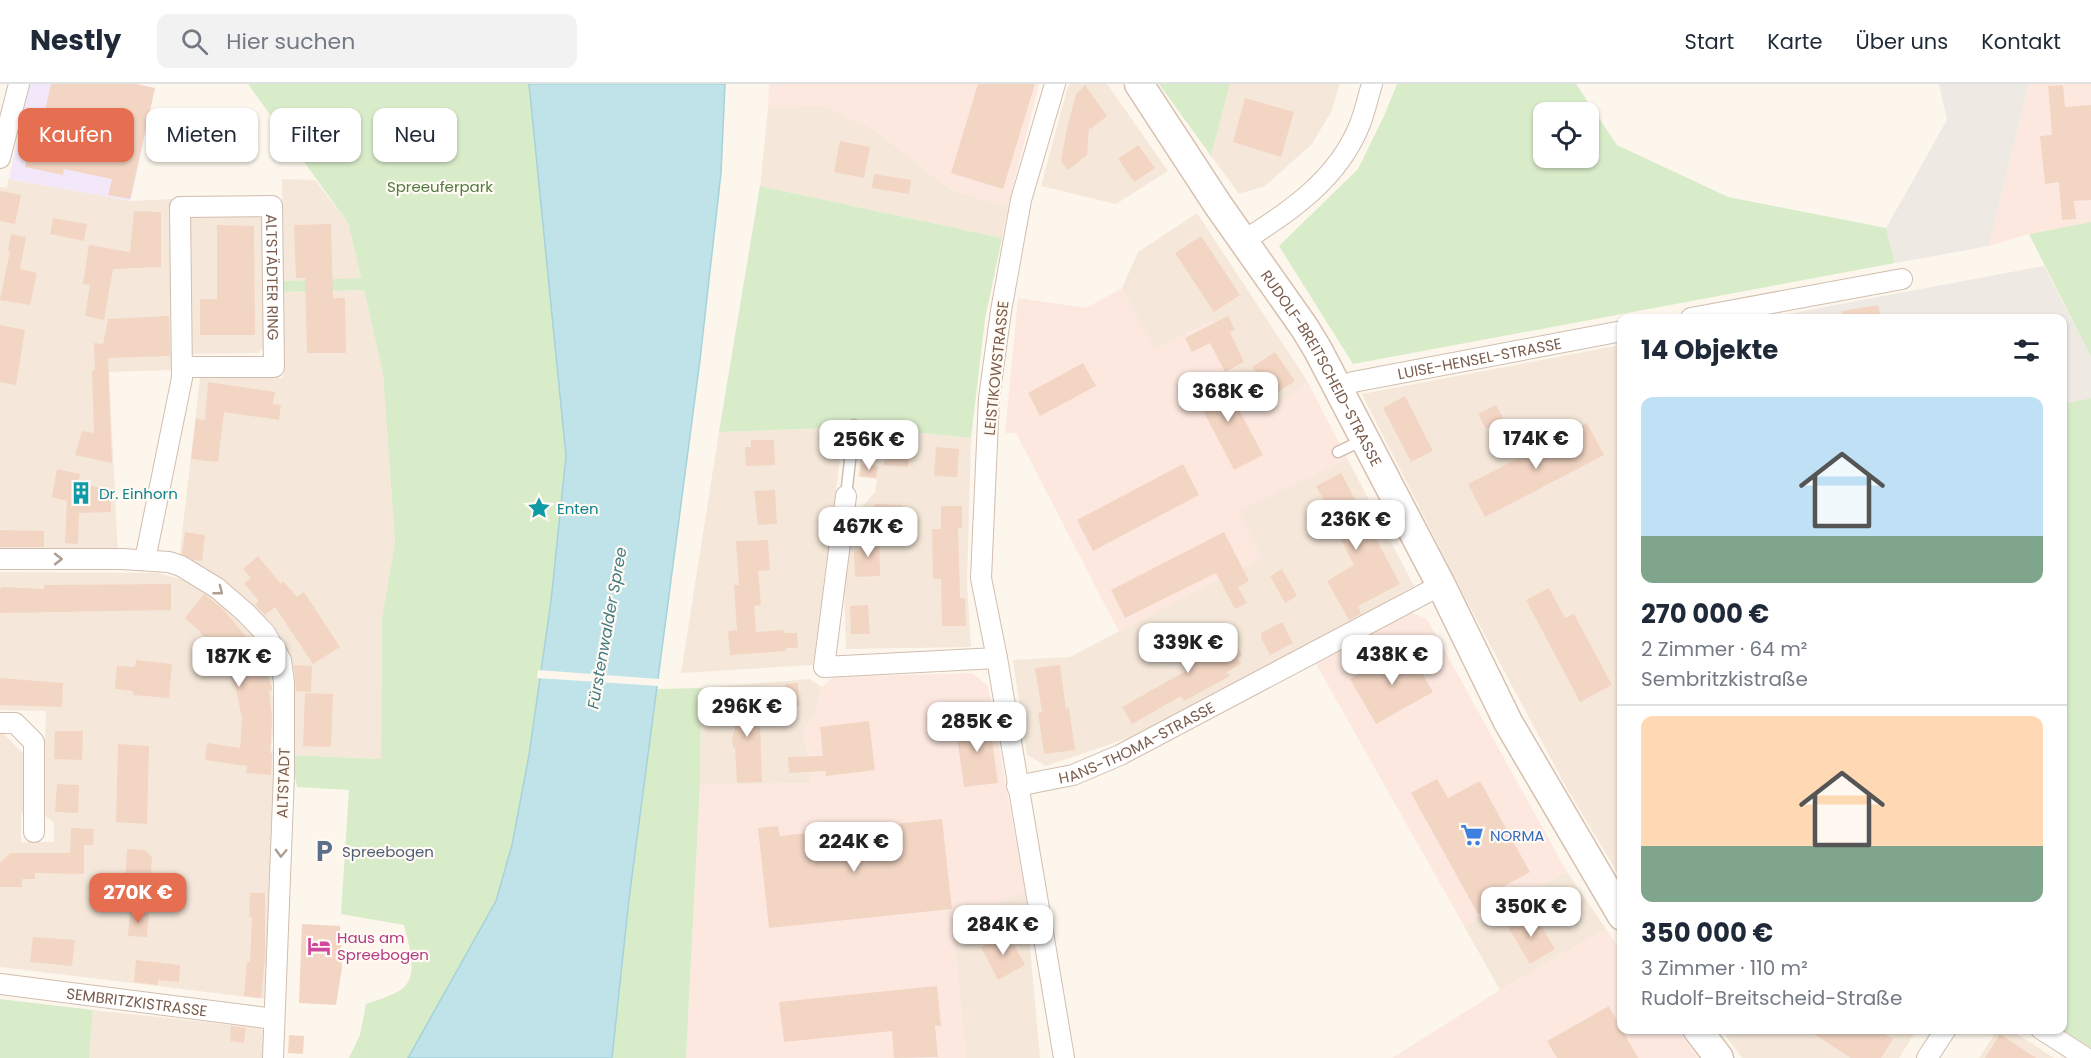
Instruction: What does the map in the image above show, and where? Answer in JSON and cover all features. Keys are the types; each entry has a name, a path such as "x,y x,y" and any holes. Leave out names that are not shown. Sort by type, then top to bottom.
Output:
{"main road":[{"name":"RUDOLF-BREITSCHEID-STRASSE","path":"1139,84 1243,241 1304,327 1339,388 1442,585 1509,722 1617,907"},
{"path":"1701,1034 1719,1058"}],"street":[{"path":"0,158 18,84"},
{"name":"LEISTIKOWSTRASSE","path":"1055,84 1021,200 1000,311 989,398 981,578 997,658 1064,1058"},
{"path":"1243,241 1313,192 1331,172 1349,146 1360,124 1372,84"},
{"name":"ALTSTÄDTER RING","path":"272,206 274,367 182,367 180,207 272,206"},
{"path":"1713,314 1902,279"},
{"name":"LUISE-HENSEL-STRASSE","path":"1339,388 1353,382 1617,332"},
{"path":"0,559 145,561 182,378 182,367"},
{"path":"846,496 824,667 997,658"},
{"name":"ALTSTADT","path":"145,561 169,562 196,574 218,588 265,633 281,660 284,683 284,774 273,1058"},
{"name":"HANS-THOMA-STRASSE","path":"1017,786 1073,776 1120,755 1442,585"},
{"path":"0,723 15,723 34,742 34,832"},
{"name":"SEMBRITZKISTRASSE","path":"0,984 274,1019"},
{"path":"1928,1058 1943,1034"},
{"path":"2049,1034 2086,1058"}],"lane":[{"path":"846,496 854,425"},
{"path":"1338,452 1365,439"}],"shaded area":[{"path":"29,84 137,84 155,88 151,108 146,108 146,130 131,201 9,179 18,136 18,162 134,162 134,108 24,108"},
{"path":"769,84 1039,84 1008,207 950,189 872,128 824,105 768,108"},
{"path":"1071,84 1107,84 1168,171 1116,204 1041,186 1068,86"},
{"path":"1230,84 1340,84 1331,112 1312,144 1265,186 1239,194 1211,156"},
{"path":"1939,84 2029,84 1989,246 1895,263 1886,228 1947,120"},
{"path":"2029,84 2091,84 2091,222 2029,234 1989,246"},
{"path":"824,105 872,128 950,189 1008,207 1002,238 760,186 768,108"},
{"path":"8,179 131,201 173,199 175,370 109,372 118,552 0,551 0,187 7,188"},
{"path":"282,179 315,180 348,223 361,279 283,281"},
{"path":"1197,213 1306,379 1303,389 1259,413 1213,320 1154,350 1122,288 1138,252"},
{"path":"194,214 257,214 264,220 265,346 258,353 188,354 187,222"},
{"path":"2044,266 2091,357 2091,398 2067,403 2067,314 1787,314"},
{"path":"1122,288 1154,349 1213,320 1259,413 1303,389 1306,379 1347,458 1239,511 1261,557 1119,632 1016,433 1005,433 1018,298 1086,308"},
{"path":"364,290 383,374 395,542 382,617 381,759 291,755 291,658 263,617 221,579 204,567 179,560 200,378 283,378 283,292"},
{"path":"1617,346 1617,872 1565,785 1463,594 1362,394"},
{"path":"865,427 971,438 967,584 971,647 846,649 844,582 852,518 875,492 877,479 858,477"},
{"path":"844,428 813,665 681,673 719,432"},
{"path":"1347,458 1414,586 1226,690 1134,736 1046,766 1027,755 1013,660 1070,657 1261,557 1238,511"},
{"path":"0,572 158,573 195,583 230,612 258,641 270,667 275,719 271,749 276,749 264,999 0,967 0,734 4,734 27,757 27,809 21,814 21,842 54,842 54,823 43,814 46,711 0,710"},
{"path":"1410,612 1427,619 1567,872 1464,926 1316,664"},
{"path":"972,673 988,686 1025,891 952,922 966,1058 686,1058 700,785 811,783 804,730 816,713 822,687 833,677"},
{"path":"809,679 822,687 816,713 804,730 811,783 700,785 701,688"},
{"path":"1567,872 1606,929 1500,990 1464,926"},
{"path":"1025,891 1040,1058 966,1058 952,922"},
{"path":"1606,929 1617,945 1617,1034 1681,1034 1698,1058 1392,1058 1500,990"},
{"path":"93,1010 260,1028 267,1034 267,1058 89,1058"},
{"path":"1725,1034 1914,1034 1899,1058 1742,1058"},
{"path":"1995,1034 2017,1034 2054,1058 1979,1058"}],"green space":[{"name":"Spreeuferpark","path":"248,84 529,84 530,86 566,456 551,601 529,755 512,845 496,901 408,1058 349,1058 360,1035 366,1004 394,994 407,983 412,968 410,949 404,925 341,914 349,790 297,787 291,755 381,759 382,617 395,542 383,374 364,290 283,292 283,281 361,278 348,223 304,162 361,162 361,108 270,108 270,115"},
{"path":"1159,84 1230,84 1211,156"},
{"path":"1397,84 1576,84 1588,102 1533,102 1533,168 1599,168 1599,118 1617,145 1728,197 1886,228 1895,263 1353,364 1279,246 1358,169"},
{"path":"760,186 1002,238 985,319 971,438 865,427 719,432"},
{"path":"2091,222 2091,357 2029,234"},
{"path":"2091,398 2091,1048 2067,1033 2067,403"},
{"path":"701,688 700,785 686,1058 612,1058 629,899 656,689"},
{"path":"0,999 93,1010 89,1058 0,1058"}],"water":[{"name":"Fürstenwalder Spree","path":"529,84 725,84 721,173 700,360 629,899 612,1058 408,1058 496,901 512,845 529,755 551,601 566,456"}],"pier":[{"path":"538,670 660,679 658,686 537,678"}],"building":[{"path":"51,84 136,84 155,88 150,108 146,108 146,128 130,199 108,195 112,179 64,169 63,175 25,167 26,162 134,162 134,108 45,108"},
{"path":"978,84 1035,84 1003,189 951,173"},
{"path":"1085,85 1107,116 1091,129 1089,127 1087,155 1068,170 1061,161 1067,128 1076,94"},
{"path":"2063,85 2065,107 2091,105 2091,200 2074,201 2076,219 2062,220 2059,182 2045,184 2040,136 2052,135 2048,86"},
{"path":"1245,98 1294,112 1281,157 1233,142"},
{"path":"840,141 870,147 864,178 834,172"},
{"path":"1138,145 1155,168 1134,182 1118,159"},
{"path":"874,174 911,180 909,194 872,188"},
{"path":"0,191 21,195 15,224 0,221"},
{"path":"134,211 161,212 161,267 113,269 104,320 85,316 90,285 83,284 89,245 130,252"},
{"path":"53,218 87,224 84,241 50,234"},
{"path":"331,224 333,298 345,298 346,353 307,353 305,278 296,278 294,225"},
{"path":"217,225 254,226 255,335 200,335 200,299 217,299"},
{"path":"11,234 26,237 20,269 37,273 30,305 0,300 10,251 8,251"},
{"path":"1201,236 1240,295 1214,312 1175,253"},
{"path":"1878,305 1880,314 1842,314 1842,311"},
{"path":"169,316 170,356 108,358 112,463 75,455 82,431 94,433 92,370 95,371 94,343 103,344 108,319"},
{"path":"1228,316 1235,330 1230,332 1244,362 1225,372 1210,343 1192,352 1185,338"},
{"path":"0,325 25,330 16,385 0,382"},
{"path":"1275,352 1295,381 1272,396 1252,367"},
{"path":"1083,363 1096,386 1040,416 1028,393"},
{"path":"1221,376 1263,455 1234,470 1193,391"},
{"path":"208,382 275,392 273,404 281,405 279,420 224,412 218,462 191,459 196,419 205,420"},
{"path":"1405,396 1433,451 1411,462 1383,408"},
{"path":"1496,405 1504,420 1486,429 1478,414"},
{"path":"1587,423 1604,455 1485,517 1468,484"},
{"path":"887,439 911,442 908,467 884,465"},
{"path":"751,440 774,440 775,465 746,466 745,447 751,447"},
{"path":"936,447 959,449 957,477 934,476"},
{"path":"861,464 878,466 876,478 860,476"},
{"path":"1183,464 1199,495 1093,551 1077,520"},
{"path":"57,469 80,474 78,484 111,489 111,512 79,513 78,544 65,543 67,501 52,497"},
{"path":"1341,473 1400,584 1358,606 1361,614 1349,620 1327,581 1354,565 1336,530 1339,528 1316,486"},
{"path":"775,490 777,524 758,525 754,491"},
{"path":"874,504 902,505 901,531 873,530"},
{"path":"941,506 962,506 962,528 958,528 960,598 965,598 966,626 942,626 941,579 933,579 932,529 941,529"},
{"path":"0,530 44,531 44,547 0,547"},
{"path":"185,532 205,535 202,561 182,554"},
{"path":"1224,532 1249,581 1238,587 1247,603 1235,609 1216,573 1125,618 1111,590"},
{"path":"861,537 879,537 880,576 855,577 854,551 861,550"},
{"path":"768,540 770,570 758,571 761,605 754,606 756,632 784,630 785,633 797,633 798,648 730,655 728,631 737,630 734,585 739,585 736,541"},
{"path":"258,556 281,584 283,581 297,597 304,592 340,647 313,664 275,607 265,615 255,605 259,601 244,583 251,578 243,569"},
{"path":"1282,569 1297,596 1285,603 1270,576"},
{"path":"171,584 171,610 0,613 0,589 2,587 44,589 44,585"},
{"path":"1549,588 1565,618 1574,614 1612,685 1580,702 1526,600"},
{"path":"204,594 223,609 249,640 272,687 272,690 269,690 272,719 271,775 246,773 247,766 205,760 207,743 240,748 242,719 236,688 218,654 185,618"},
{"path":"868,605 870,634 851,634 850,606"},
{"path":"1282,622 1293,643 1270,655 1261,638 1261,633"},
{"path":"1198,624 1215,655 1236,643 1242,655 1238,658 1241,664 1227,672 1230,676 1184,701 1181,696 1132,724 1122,707 1193,667 1173,632 1184,626 1187,630"},
{"path":"1407,647 1433,692 1376,724 1350,679"},
{"path":"136,660 172,664 169,698 133,695 133,691 115,689 117,666 135,667"},
{"path":"294,665 312,666 311,692 296,691"},
{"path":"1060,665 1075,750 1044,754 1038,713 1042,712 1035,668"},
{"path":"0,678 63,683 62,707 0,705"},
{"path":"798,683 799,706 786,707 785,684"},
{"path":"305,693 333,694 331,747 303,746"},
{"path":"733,693 759,693 762,782 737,783 732,737 735,731"},
{"path":"989,719 998,783 964,787 955,723"},
{"path":"869,721 875,770 826,776 825,771 789,773 788,757 823,756 820,727"},
{"path":"55,731 83,731 82,760 54,759"},
{"path":"118,744 149,746 147,824 116,822"},
{"name":"NORMA","path":"1437,779 1448,798 1480,781 1530,872 1491,893 1497,903 1478,914 1411,793"},
{"path":"57,784 79,785 78,813 55,812"},
{"path":"942,819 952,909 769,928 758,828 778,826 780,836"},
{"path":"71,828 94,829 93,845 84,845 84,874 35,873 35,879 22,879 22,887 0,887 0,863 10,853 70,853"},
{"path":"127,849 145,850 152,857 150,884 125,883"},
{"path":"250,893 265,893 265,958 261,998 244,996 247,962 250,962 252,917 249,917"},
{"path":"130,912 149,913 147,937 128,936"},
{"path":"1533,912 1555,949 1530,964 1508,927"},
{"name":"Haus am Spreebogen","path":"302,924 340,926 342,968 336,1005 299,1003"},
{"path":"1008,933 1025,965 998,980 981,947"},
{"path":"33,937 75,940 72,966 30,962"},
{"path":"136,960 180,965 179,982 158,980 158,985 134,982"},
{"path":"937,986 941,1026 935,1026 938,1057 894,1058 892,1031 784,1042 779,1002"},
{"path":"1609,1006 1617,1020 1617,1034 1625,1034 1638,1058 1557,1058 1547,1041"},
{"path":"231,1026 246,1028 244,1043 230,1041"},
{"path":"1814,1034 1885,1034 1893,1039 1881,1058 1851,1058"},
{"path":"2000,1034 2036,1058 1985,1058"},
{"path":"289,1035 304,1036 303,1054 288,1053"}],"place":[{"name":"Dr. Einhorn","path":"81,493"},
{"name":"Enten","path":"539,508"},
{"name":"NORMA","path":"1472,835"},
{"name":"Spreebogen","path":"324,851"},
{"name":"Haus am Spreebogen","path":"319,946"}]}
